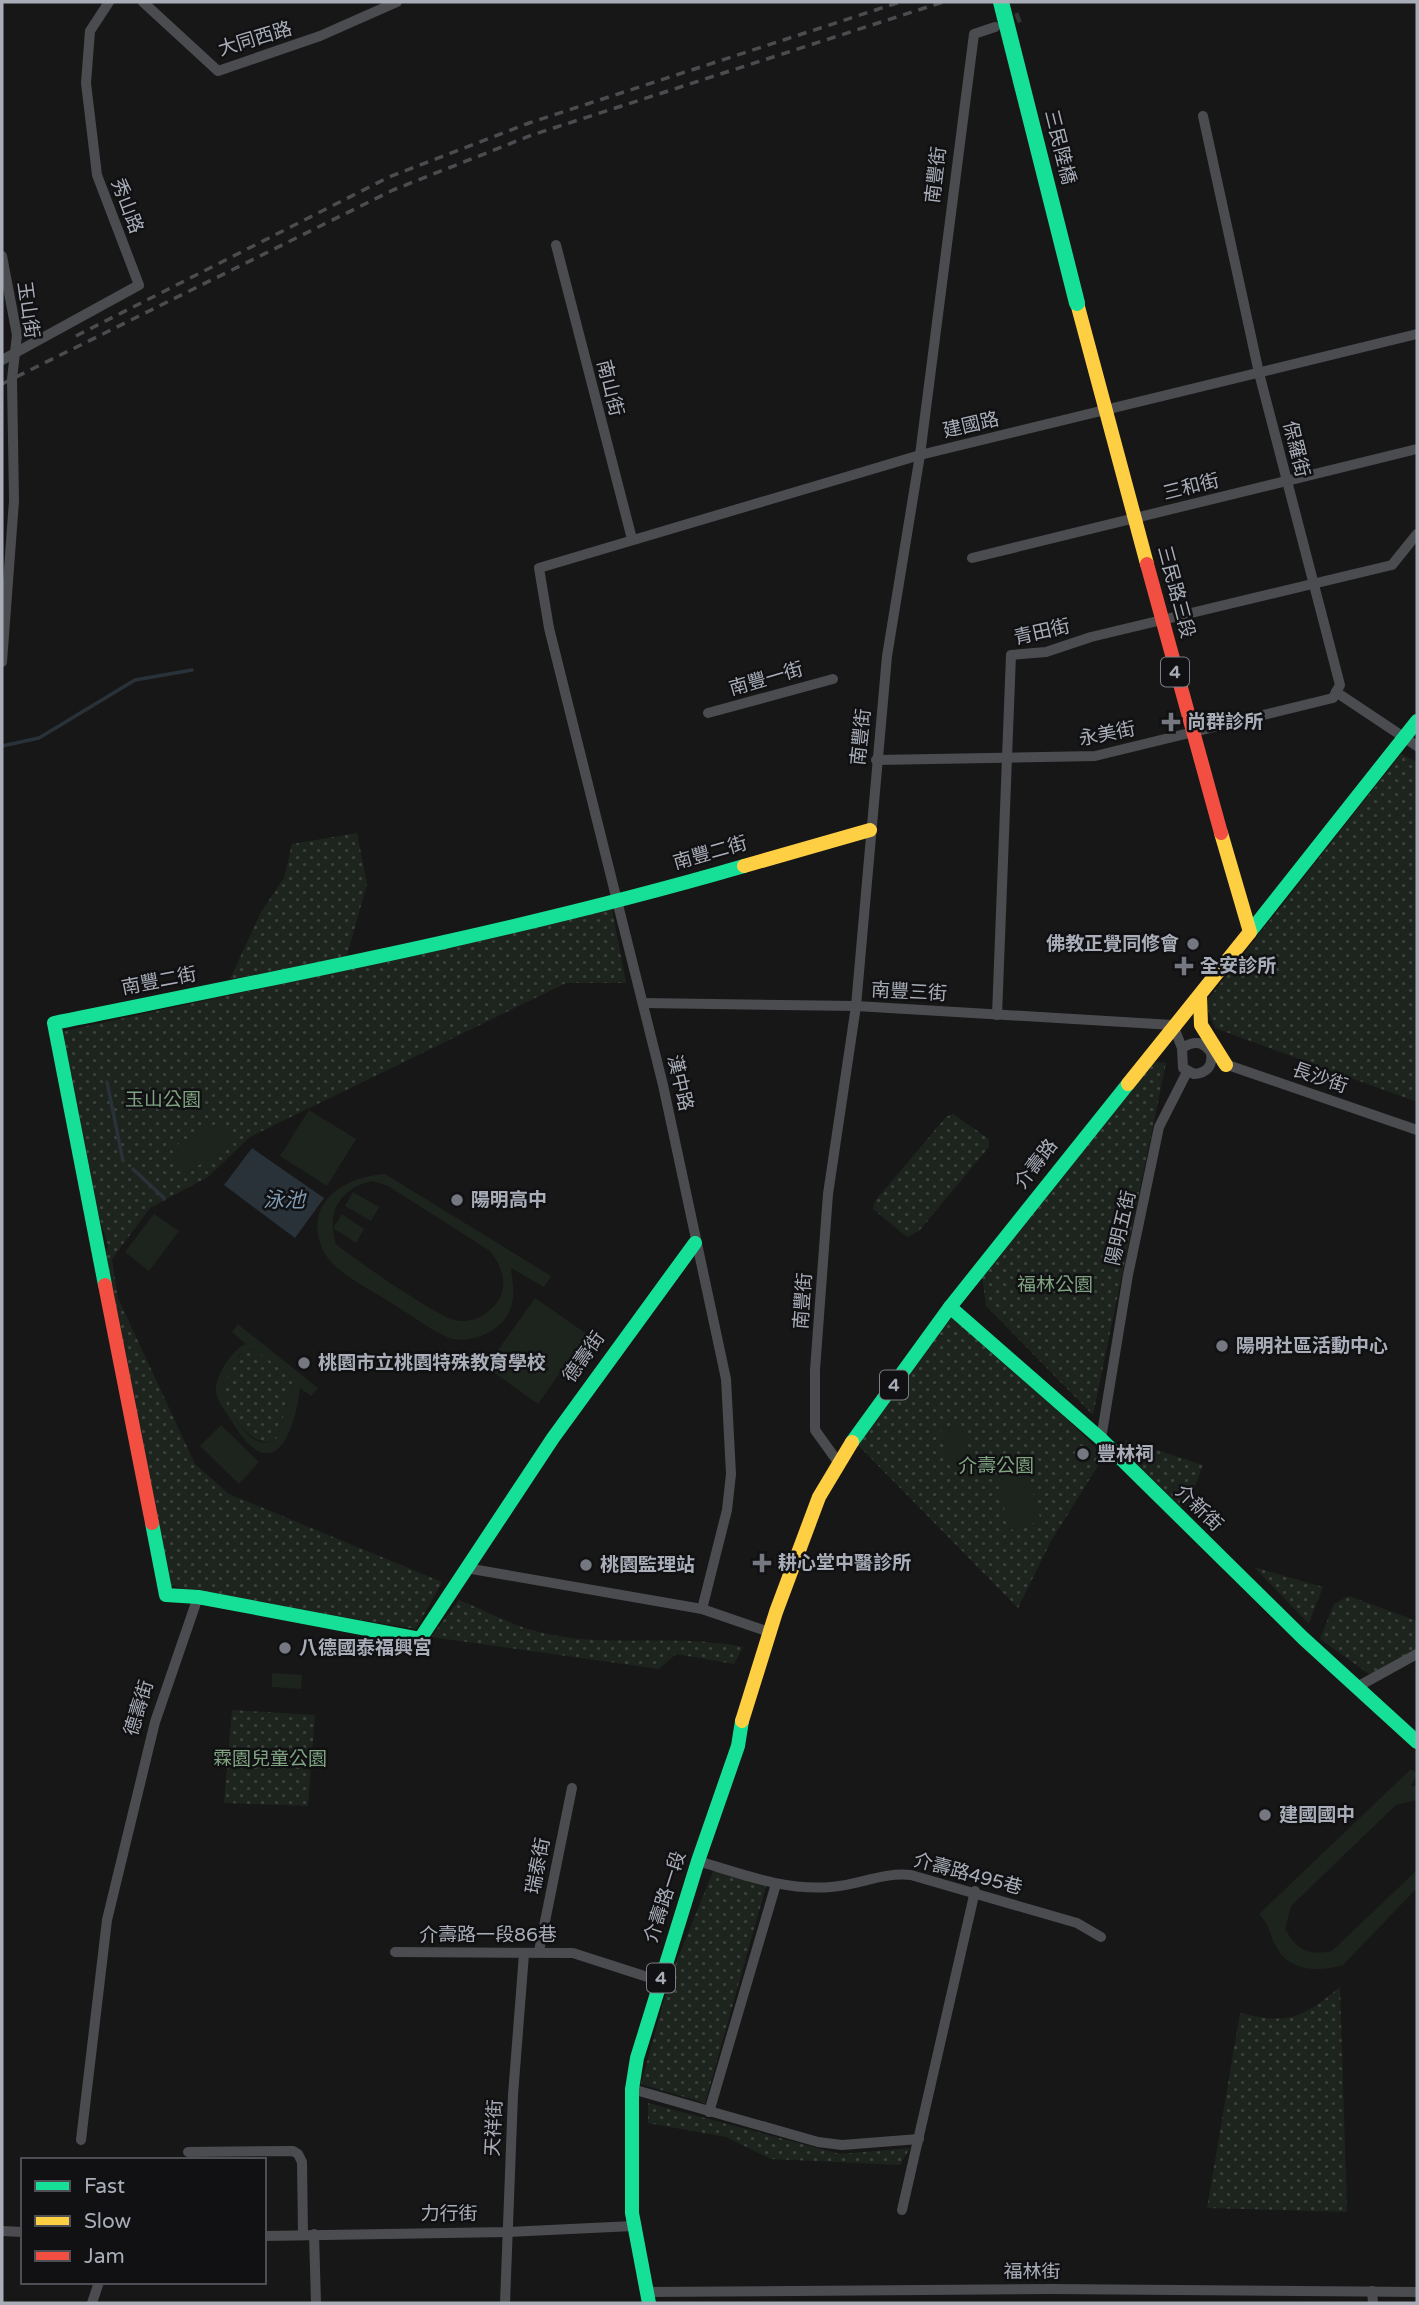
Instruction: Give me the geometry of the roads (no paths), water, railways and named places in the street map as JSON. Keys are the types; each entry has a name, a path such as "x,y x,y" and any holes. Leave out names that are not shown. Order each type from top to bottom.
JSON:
{"street":[{"name":"秀山路","path":"16,353 139,285 97,175 86,83 90,31 109,2"},
{"name":"大同西路","path":"143,2 218,71 320,36 397,2"},
{"name":"三民陸橋","path":"1001,2 1077,303"},
{"name":"南豐街","path":"838,1462 815,1430 816,1370 828,1194 856,1006 876,760 889,642 920,455 974,34 995,27"},
{"name":"保羅街","path":"1203,116 1259,373 1340,685 1336,692"},
{"name":"南山街","path":"556,245 632,539"},
{"name":"玉山街","path":"2,256 18,335 12,379 14,501 2,662"},
{"name":"三民路三段","path":"1077,303 1192,733 1250,932"},
{"name":"建國路","path":"539,568 920,455 1417,334"},
{"path":"2,360 16,353"},
{"name":"三和街","path":"972,558 1417,449"},
{"name":"青田街","path":"997,1015 1011,655 1046,652 1162,620 1392,565 1417,534"},
{"name":"漢中路","path":"539,568 549,628 643,1003 726,1379 731,1474 727,1510 702,1609"},
{"name":"南豐一街","path":"708,713 833,679"},
{"path":"1336,692 1411,742"},
{"name":"永美街","path":"876,760 1008,760 1095,756 1333,698 1336,692"},
{"name":"介壽路","path":"756,1674 819,1497 838,1462 950,1307 1173,1025 1411,742 1417,721"},
{"name":"南豐二街","path":"198,1597 166,1595 54,1023 390,954 617,903 870,830"},
{"path":"1173,1025 1182,1048 1180,1062 1187,1072 1200,1074 1219,1062 1197,1014 1200,996"},
{"name":"南豐三街","path":"643,1003 856,1006 1173,1025"},
{"name":"長沙街","path":"1182,1048 1195,1042 1202,1043 1219,1062 1417,1129"},
{"name":"陽明五街","path":"1101,1439 1128,1275 1160,1127 1187,1072"},
{"name":"德壽街","path":"81,2140 107,1920 155,1722 198,1597 420,1639 561,1427 695,1243"},
{"name":"介新街","path":"950,1307 1101,1439 1417,1742"},
{"path":"466,1568 702,1609 769,1632"},
{"path":"1357,1687 1417,1654"},
{"name":"介壽路一段","path":"648,2298 634,2226 632,2089 637,2058 698,1861 738,1746 756,1674"},
{"name":"瑞泰街","path":"540,1951 572,1788"},
{"name":"介壽路495巷","path":"698,1861 775,1884 834,1887 892,1873 975,1891 1077,1923 1101,1937"},
{"path":"709,2112 775,1884"},
{"path":"902,2210 975,1891"},
{"name":"介壽路一段86巷","path":"395,1952 573,1952 660,1981"},
{"name":"天祥街","path":"505,2303 524,1954"},
{"path":"632,2089 818,2142 842,2145 919,2139"},
{"path":"188,2152 299,2154 302,2162 303,2234"},
{"name":"力行街","path":"266,2236 507,2232 634,2226"},
{"path":"2,2231 21,2232"},
{"path":"314,2234 316,2303"},
{"path":"92,2303 98,2284"},
{"name":"福林街","path":"648,2298 1024,2289 1417,2291"},
{"path":"1372,2291 1373,2303"}],"water":[{"name":"泳池","path":"252,1148 324,1198 295,1238 224,1185"}],"waterway":[{"path":"2,746 39,738 135,680 192,670"},
{"path":"107,1082 123,1161"},
{"path":"133,1169 164,1198"}],"tunnel":[{"path":"1002,24 1020,17"}],"railway":[{"path":"76,336 389,177 529,123 900,2"},
{"path":"2,384 393,190 532,135 943,2"}],"place":[{"name":"尚群診所","path":"1171,722"},
{"name":"佛教正覺同修會","path":"1193,944"},
{"name":"全安診所","path":"1184,966"},
{"name":"陽明高中","path":"457,1200"},
{"name":"陽明社區活動中心","path":"1222,1346"},
{"name":"桃園市立桃園特殊教育學校","path":"304,1363"},
{"name":"豐林祠","path":"1083,1454"},
{"name":"耕心堂中醫診所","path":"762,1563"},
{"name":"桃園監理站","path":"586,1565"},
{"name":"八德國泰福興宮","path":"285,1648"},
{"name":"建國國中","path":"1265,1815"}],"park label":[{"name":"玉山公園","path":"163,1100"},
{"name":"福林公園","path":"1055,1285"},
{"name":"介壽公園","path":"996,1466"},
{"name":"霖園兒童公園","path":"270,1759"}]}
